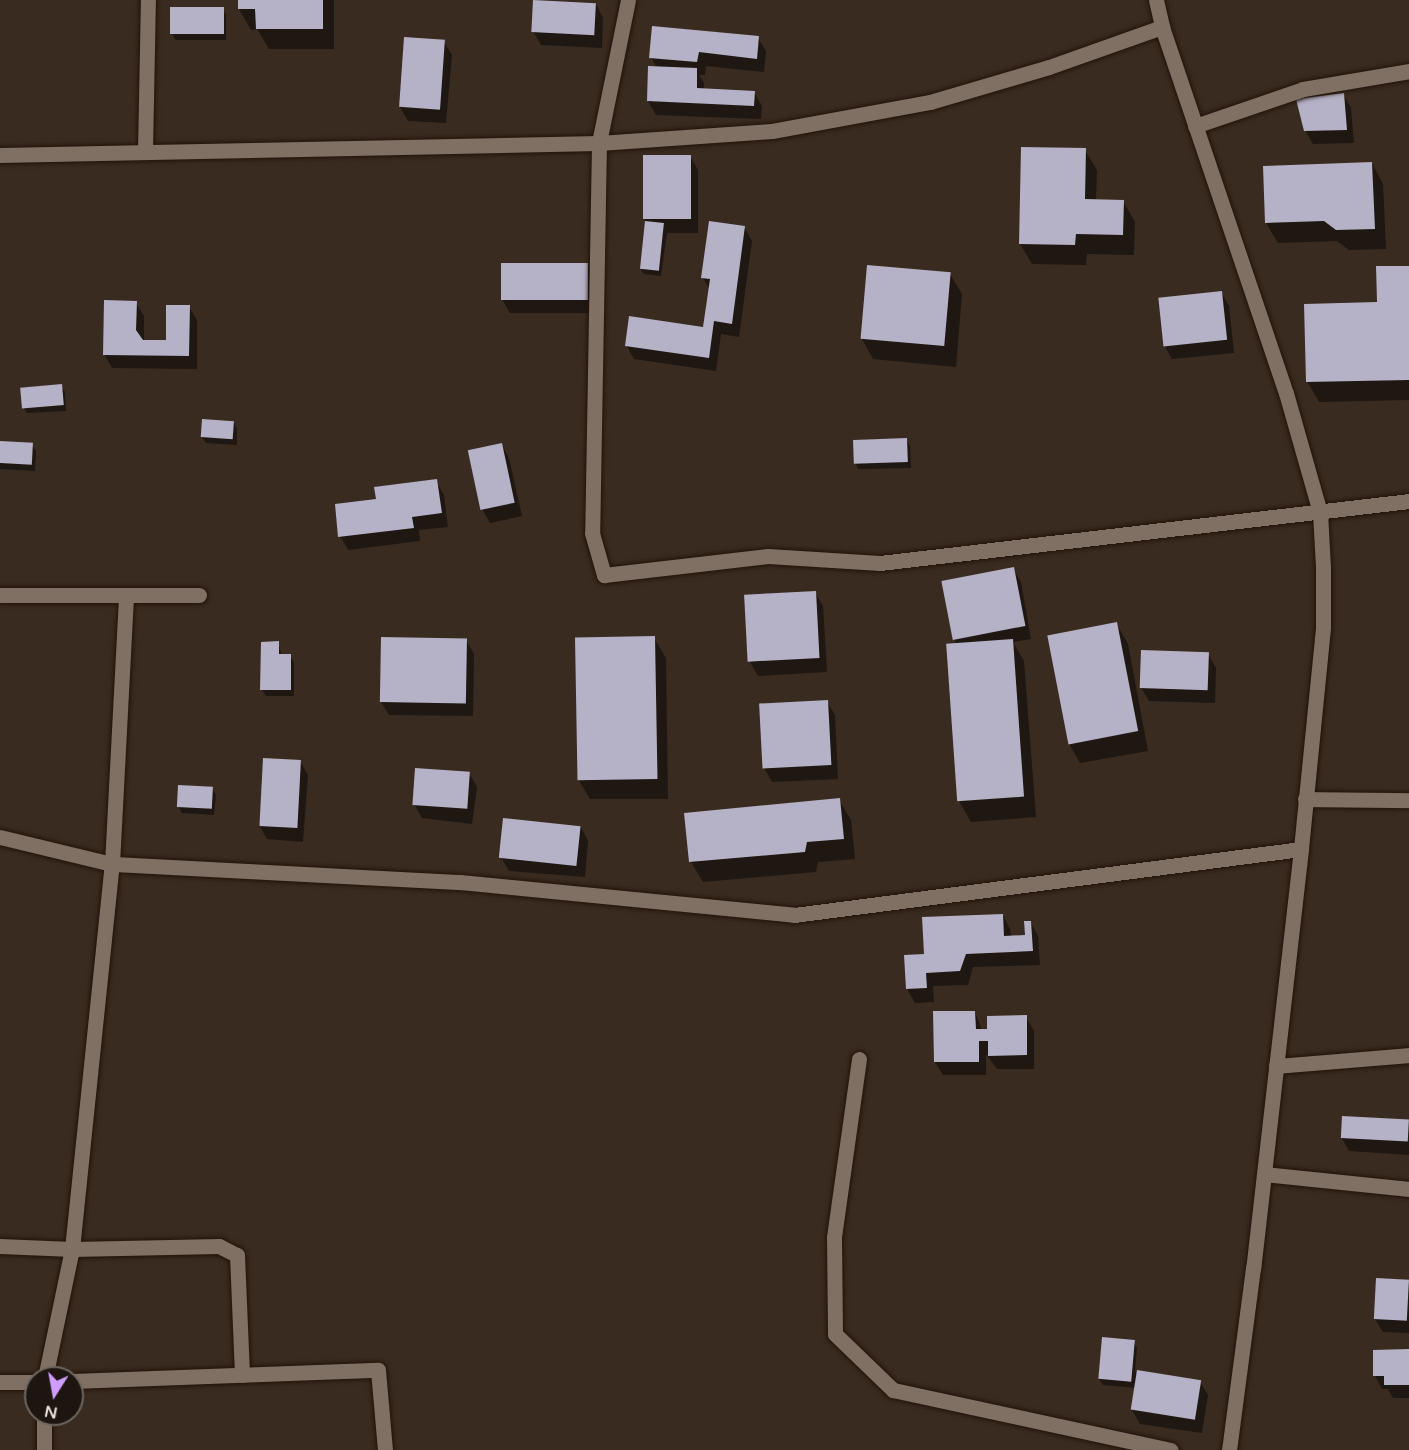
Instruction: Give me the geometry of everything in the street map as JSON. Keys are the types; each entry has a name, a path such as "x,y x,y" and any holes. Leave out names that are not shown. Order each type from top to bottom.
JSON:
{"street":[{"path":"145,152 148,0"},
{"path":"628,0 599,143 592,533 604,575 768,556 880,563 1409,501"},
{"path":"1156,0 1162,27 1286,393 1320,512 1323,567 1323,628 1301,849 1264,1174 1229,1450"},
{"path":"0,155 599,143 772,131 930,102 1049,67 1162,27"},
{"path":"1195,126 1303,88 1409,71"},
{"path":"0,595 199,595"},
{"path":"48,1366 72,1249 112,864 126,596"},
{"path":"1305,799 1409,800"},
{"path":"0,837 112,864 460,882 794,915 1301,849"},
{"path":"1276,1066 1409,1055"},
{"path":"859,1059 834,1237 835,1334 893,1390 1171,1450"},
{"path":"1264,1174 1409,1189"},
{"path":"0,1246 72,1249 219,1246 237,1255 242,1375"},
{"path":"84,1381 378,1370 385,1450"},
{"path":"0,1382 24,1382"},
{"path":"44,1426 44,1450"}],"building":[{"path":"238,0 323,0 323,29 256,29 255,9 238,9"},
{"path":"533,0 596,3 594,35 531,32"},
{"path":"170,7 224,7 224,34 170,34"},
{"path":"652,26 759,36 757,59 699,52 697,62 649,58"},
{"path":"404,37 445,40 440,110 399,107"},
{"path":"648,66 697,68 697,88 755,91 754,106 647,101"},
{"path":"1344,93 1347,130 1304,131 1296,99"},
{"path":"1021,147 1086,148 1085,199 1124,200 1123,235 1076,234 1075,245 1019,244"},
{"path":"643,155 691,155 691,219 643,219"},
{"path":"1372,162 1375,229 1336,230 1324,221 1265,223 1263,166"},
{"path":"645,221 664,223 659,271 640,269"},
{"path":"709,221 745,226 732,324 714,321 709,358 625,346 629,316 703,327 710,279 701,278"},
{"path":"501,263 588,263 588,300 501,300"},
{"path":"867,265 951,272 944,346 861,339"},
{"path":"1376,266 1409,266 1409,380 1306,382 1304,304 1377,302"},
{"path":"1222,291 1227,340 1163,346 1158,298"},
{"path":"104,300 137,301 136,330 143,340 166,340 166,305 190,305 189,356 103,355"},
{"path":"62,384 64,405 22,409 20,388"},
{"path":"202,419 234,421 233,439 201,437"},
{"path":"907,438 908,462 854,464 853,440"},
{"path":"0,441 33,443 32,465 0,463"},
{"path":"502,443 515,503 480,510 468,450"},
{"path":"437,479 442,513 412,517 414,528 338,537 335,504 376,499 374,487"},
{"path":"1014,567 1025,626 953,640 941,581"},
{"path":"816,591 820,658 748,662 744,595"},
{"path":"1117,622 1138,731 1068,745 1047,636"},
{"path":"655,636 657,779 578,780 575,637"},
{"path":"381,637 467,639 466,703 380,702"},
{"path":"1013,639 1024,797 957,801 946,644"},
{"path":"279,641 279,654 291,654 291,690 260,690 261,642"},
{"path":"1141,650 1209,652 1208,690 1140,688"},
{"path":"828,700 831,765 762,769 759,704"},
{"path":"263,758 301,760 297,828 259,826"},
{"path":"415,768 470,772 467,809 412,805"},
{"path":"178,785 213,787 212,809 177,807"},
{"path":"840,798 844,839 807,842 805,852 689,862 684,813"},
{"path":"503,818 581,826 576,866 499,858"},
{"path":"1003,914 1004,936 1025,935 1024,921 1031,921 1033,951 966,954 960,971 926,973 927,988 906,989 904,955 924,954 922,917"},
{"path":"933,1011 975,1011 976,1029 987,1029 987,1016 1027,1015 1027,1055 988,1056 988,1041 979,1041 979,1062 934,1062"},
{"path":"1342,1116 1409,1120 1408,1141 1341,1138"},
{"path":"1376,1278 1409,1280 1407,1321 1374,1319"},
{"path":"1102,1337 1135,1340 1131,1382 1098,1379"},
{"path":"1409,1349 1409,1385 1384,1385 1384,1376 1373,1376 1373,1350"},
{"path":"1137,1370 1201,1380 1195,1420 1131,1410"}]}
